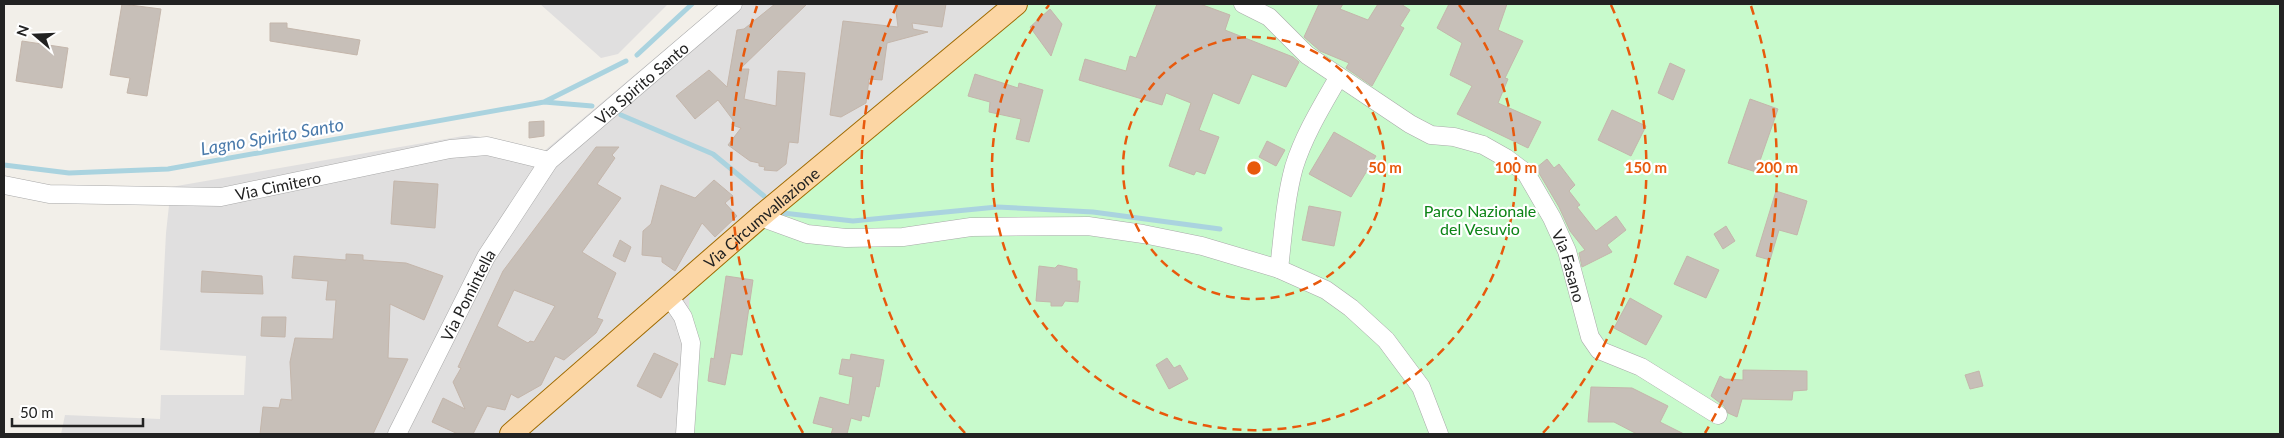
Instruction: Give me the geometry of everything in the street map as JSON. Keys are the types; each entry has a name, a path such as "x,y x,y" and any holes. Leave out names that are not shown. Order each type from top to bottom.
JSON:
{"main road":[{"name":"Via Circumvallazione","path":"511,434 760,217 1016,4"}],"street":[{"name":"Via Spirito Santo","path":"549,161 733,4"},
{"name":"Via Fasano","path":"1243,4 1269,17 1307,55 1331,70 1338,78 1366,93 1410,124 1431,135 1483,145 1506,158 1526,173 1552,218 1567,251 1590,337 1599,350 1642,367 1718,415"},
{"path":"1279,269 1289,189 1295,166 1306,138 1338,78"},
{"name":"Via Cimitero","path":"4,184 49,194 221,197 450,149 487,146 549,161"},
{"name":"Via Pomintella","path":"397,434 486,257 549,161"},
{"path":"760,217 807,234 846,238 903,237 971,227 1088,226 1143,234 1202,246 1279,269 1326,290 1351,308 1386,340 1422,387 1439,434"},
{"path":"669,296 683,317 691,343 685,434"}],"shaded area":[{"path":"540,4 668,4 618,54 601,58"},
{"name":"Parco Nazionale del Vesuvio","path":"719,4 1811,4 1588,434 61,434 65,415 160,419 161,395 244,395 246,356 160,350 166,233 171,187 469,135 510,142 543,152"}],"green space":[{"name":"Parco Nazionale del Vesuvio","path":"1000,4 2280,4 2280,434 680,434 692,262"}],"building":[{"path":"122,4 161,9 147,96 127,93 130,78 110,75"},
{"path":"775,4 807,4 740,69 749,69 744,99 776,106 778,71 805,73 798,143 789,142 786,164 777,171 764,170 765,167 750,161 728,145 741,128 732,125 733,120 718,100 695,119 676,96 709,70 727,87 737,30 744,29"},
{"path":"895,4 946,4 942,27 912,23 913,29 928,32 887,43 882,80 869,79 866,103 841,117 830,115 843,21 898,27"},
{"path":"1157,4 1200,4 1230,15 1225,30 1293,57 1299,62 1286,87 1252,74 1239,104 1213,93 1199,130 1219,137 1205,174 1196,171 1194,175 1169,166 1191,103 1166,93 1162,105 1079,80 1085,59 1126,71 1130,56 1136,58"},
{"path":"1319,4 1343,4 1340,9 1368,20 1378,4 1401,4 1410,10 1400,26 1404,28 1372,86 1346,68 1349,63 1320,51 1304,37"},
{"path":"1449,4 1507,4 1498,30 1523,41 1505,78 1508,79 1498,103 1541,122 1528,148 1457,114 1472,86 1450,75 1462,43 1437,28"},
{"path":"1050,9 1062,24 1051,56 1030,27"},
{"path":"270,23 287,23 287,28 360,40 357,55 270,41"},
{"path":"22,41 68,48 62,88 16,81"},
{"path":"1670,63 1685,70 1673,100 1658,93"},
{"path":"975,74 1018,88 1019,83 1043,90 1029,142 1016,139 1021,119 989,112 990,102 968,96"},
{"path":"1750,99 1778,109 1756,172 1728,163"},
{"path":"1612,110 1646,126 1631,156 1598,140"},
{"path":"544,121 544,136 529,138 529,122"},
{"path":"1334,132 1376,156 1351,197 1309,174"},
{"path":"1267,141 1285,150 1276,166 1259,157"},
{"path":"596,147 619,147 612,155 615,158 597,184 621,198 582,252 616,273 597,318 603,320 596,333 564,360 555,356 541,385 518,398 511,394 505,410 487,406 473,434 458,434 432,422 443,398 465,409 453,382 461,368 458,367 503,271","holes":["514,290 555,306 534,342 530,341 528,343 497,326"]},
{"path":"1547,159 1554,168 1559,164 1575,185 1569,191 1580,205 1577,207 1596,231 1616,216 1626,230 1607,245 1612,252 1582,267 1579,253 1585,250 1570,231 1559,207 1536,168"},
{"path":"714,180 733,196 725,203 737,216 715,237 702,223 675,271 662,262 662,257 642,255 643,231 651,224 661,185 695,198"},
{"path":"394,181 438,184 435,228 391,224"},
{"path":"1776,191 1807,201 1797,235 1779,230 1770,260 1756,256"},
{"path":"1309,206 1341,212 1334,246 1302,240"},
{"path":"1726,226 1735,241 1723,249 1714,234"},
{"path":"620,240 631,247 625,262 613,256"},
{"path":"346,254 363,255 363,260 406,263 443,276 424,320 390,304 388,358 408,359 373,434 260,434 263,407 279,408 281,399 292,400 290,362 295,338 333,339 336,300 326,300 328,281 292,278 294,256 346,260"},
{"path":"1687,256 1719,270 1706,298 1674,284"},
{"path":"1058,265 1077,269 1077,281 1080,281 1078,302 1065,301 1062,306 1051,306 1051,302 1036,301 1039,266 1055,268"},
{"path":"202,271 262,276 263,294 201,292"},
{"path":"726,276 753,280 742,355 731,353 725,385 708,381 711,358 714,359"},
{"path":"1630,298 1662,316 1646,345 1614,328"},
{"path":"262,317 286,317 285,337 261,336"},
{"path":"654,353 678,364 661,398 637,386"},
{"path":"851,354 884,360 879,387 876,386 869,417 862,415 861,421 851,418 847,434 831,434 833,428 813,423 820,397 849,405 853,377 839,374 842,359 850,360"},
{"path":"1167,358 1174,368 1180,365 1188,379 1169,389 1156,365"},
{"path":"1743,370 1807,371 1807,390 1793,391 1792,400 1742,399 1737,417 1728,413 1724,406 1711,396 1720,376 1725,379 1743,380"},
{"path":"1979,371 1983,386 1970,389 1965,375"},
{"path":"1591,387 1632,388 1668,406 1660,422 1684,434 1637,434 1614,422 1588,422"}],"waterway":[{"path":"637,55 692,4"},
{"path":"544,102 626,61"},
{"name":"Lagno Spirito Santo","path":"4,165 69,173 168,169 544,102 592,106"},
{"path":"621,115 713,154 764,196"},
{"path":"783,213 853,221 997,207 1093,212 1220,229"}]}
